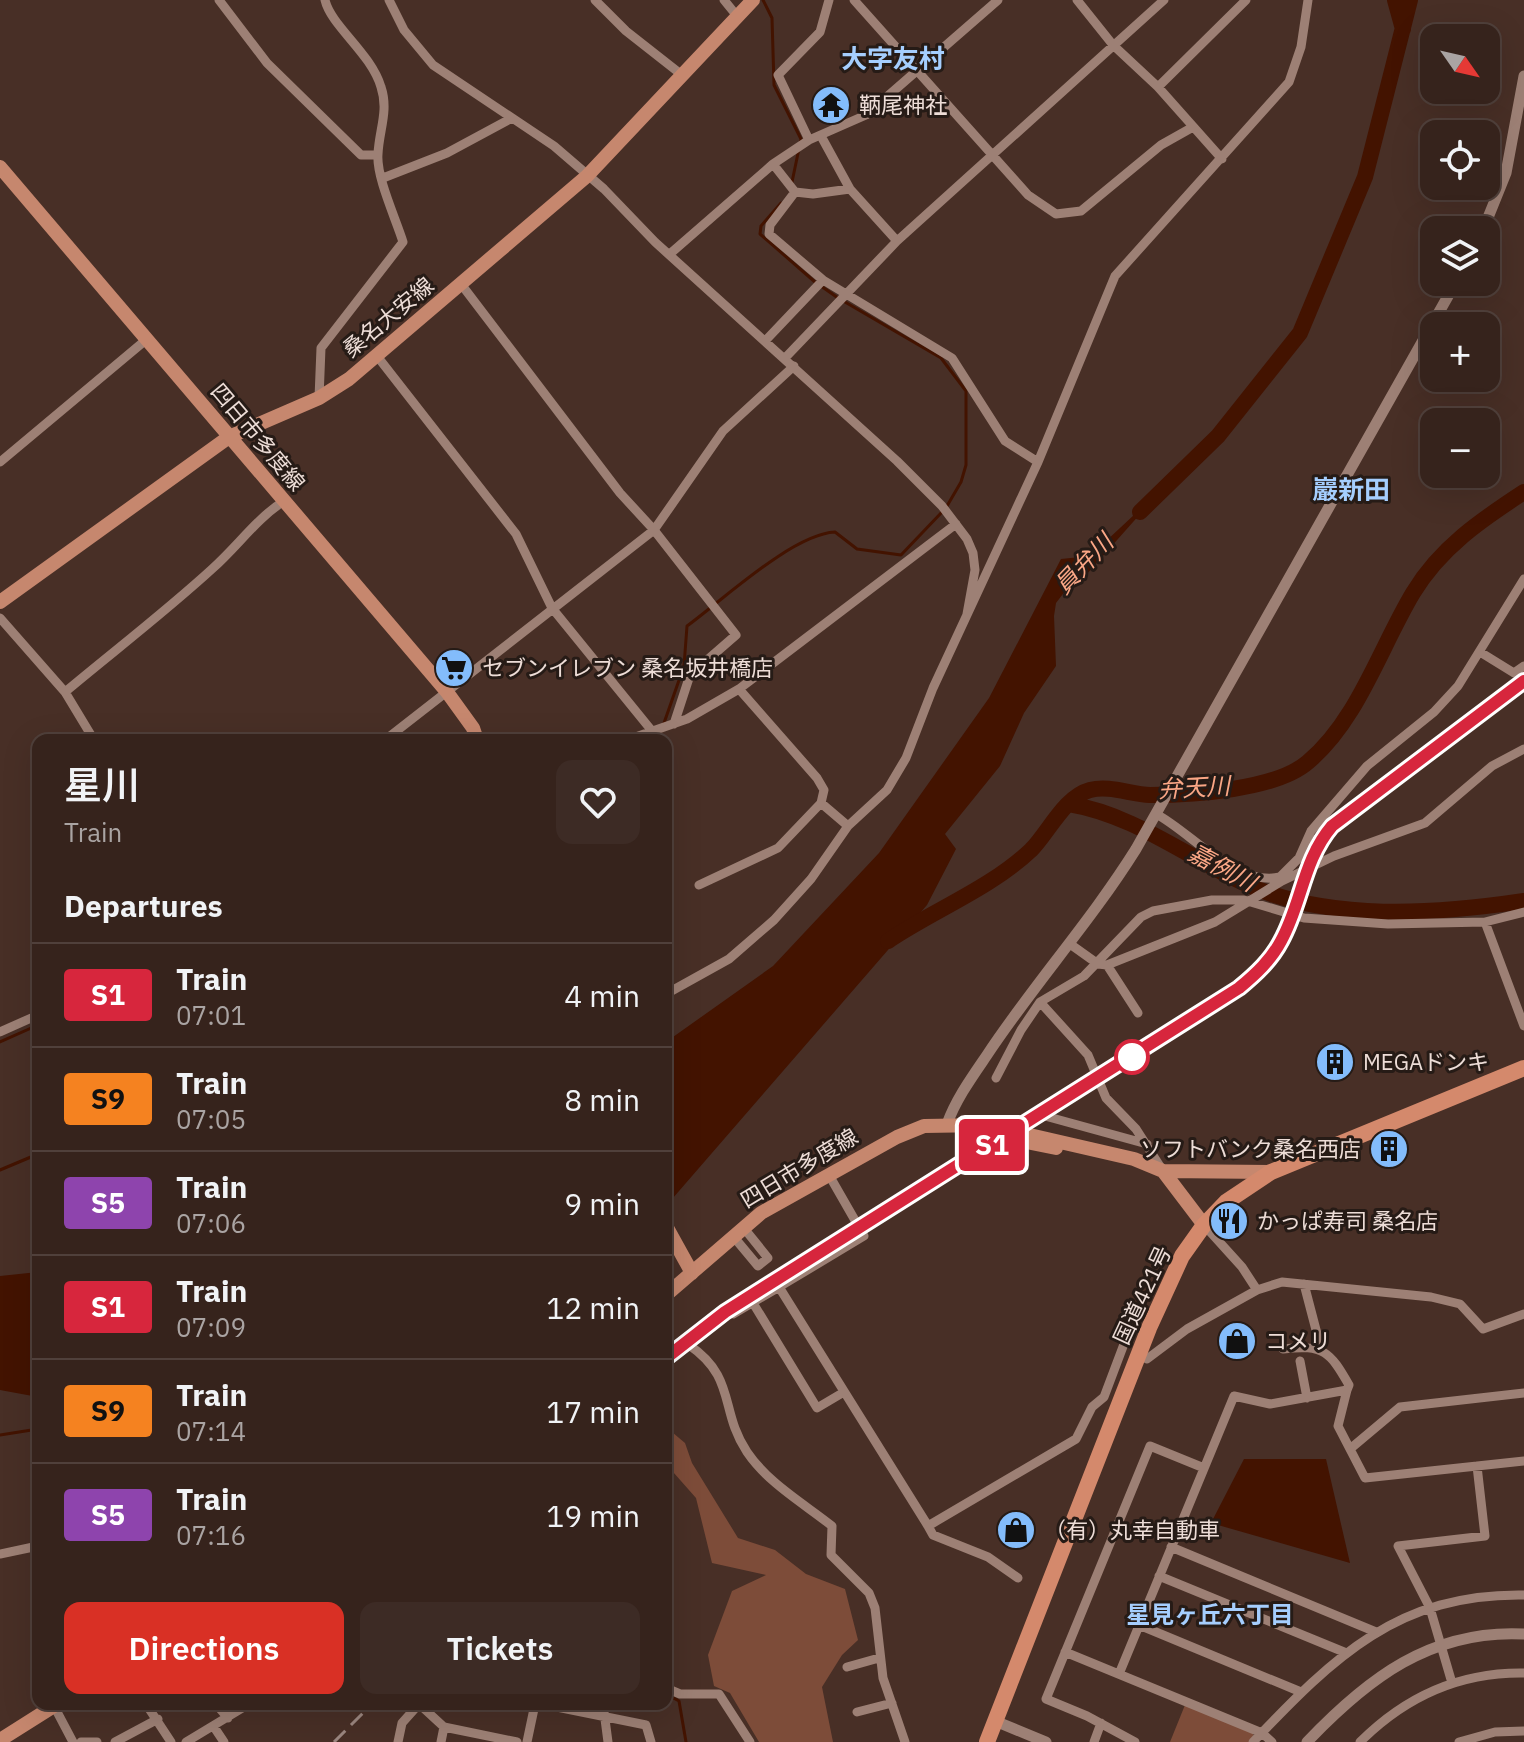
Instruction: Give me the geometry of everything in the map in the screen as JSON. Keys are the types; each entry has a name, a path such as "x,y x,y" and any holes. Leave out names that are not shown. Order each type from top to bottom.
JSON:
{"highway":[{"name":"国道421号","path":"985,1742 1149,1328 1182,1256 1204,1225 1226,1202 1271,1172 1524,1068"}],"main road":[{"name":"桑名大安線","path":"0,602 229,437 319,398 377,356 587,176 753,0"},
{"name":"四日市多度線","path":"0,167 447,692 475,734"},
{"name":"四日市多度線","path":"672,1289 690,1270 738,1232 829,1175 897,1137 924,1126 947,1124"},
{"path":"947,1124 1134,1159 1163,1171 1271,1172"},
{"path":"1163,1171 1204,1225"},
{"path":"672,1237 690,1270"},
{"path":"0,1740 45,1710"}],"street":[{"path":"219,0 267,63 361,155 377,155"},
{"path":"319,398 321,348 403,242 377,155 384,103 378,78 354,40 329,12 325,0"},
{"path":"389,0 404,30 433,65 567,156 655,242 766,340 944,509 973,553 975,570 968,617"},
{"path":"595,0 626,31 682,75"},
{"path":"724,0 737,16"},
{"path":"804,143 778,75 820,32 829,0"},
{"path":"671,253 773,164 804,143 866,115 998,0"},
{"path":"1077,0 1113,45 1158,87 1222,159"},
{"path":"785,358 897,241 1164,0"},
{"path":"1158,87 1246,0"},
{"path":"672,991 729,959 774,920 811,879 848,826 887,790 898,772 1038,462 1115,276 1289,82 1301,47 1308,0"},
{"path":"856,1 1040,206 1056,214 1072,214 1089,206 1161,145 1193,127"},
{"path":"1489,216 1506,173 1524,76"},
{"path":"383,178 447,153 512,118"},
{"path":"821,136 850,189 897,241"},
{"path":"773,164 792,188 813,194 850,189"},
{"path":"792,188 770,225 769,234 819,283 952,358 1005,441 1038,462"},
{"path":"766,340 819,283"},
{"path":"461,284 620,493 654,530 736,635 690,675 671,725"},
{"path":"947,1124 962,1093 1007,1024 1070,944 1136,849 1448,296"},
{"path":"0,462 147,339"},
{"path":"377,356 516,534 552,608 654,730"},
{"path":"393,734 654,530 723,431 794,366"},
{"path":"65,692 209,572 244,540 267,512 284,501"},
{"path":"643,734 671,725 739,689 956,524"},
{"path":"996,1078 1021,1030 1040,1002 1102,964 1215,922 1281,879 1299,858 1311,831 1367,766 1434,712 1480,652 1524,579"},
{"path":"0,618 65,692 90,734"},
{"path":"1480,652 1514,673 1524,666"},
{"path":"699,885 778,848 821,803 824,790 739,689"},
{"path":"1156,815 1211,856 1259,875 1281,879 1359,845 1425,823 1492,766 1524,749"},
{"path":"821,803 848,826"},
{"path":"1102,964 1141,917 1153,911 1212,900 1250,900 1304,918 1343,923 1485,922 1524,912"},
{"path":"1485,922 1524,1026"},
{"path":"1070,944 1102,964 1138,1013"},
{"path":"1040,1002 1088,1055 1106,1098 1147,1144 1163,1171"},
{"path":"0,1032 32,1019"},
{"path":"1045,1116 1147,1144"},
{"path":"733,1314 864,1236 829,1175"},
{"path":"1204,1225 1242,1267 1257,1290"},
{"path":"1147,1359 1187,1329 1257,1290 1282,1282 1450,1300 1460,1304 1483,1329 1524,1314"},
{"path":"1304,1284 1321,1349 1337,1364 1349,1385 1338,1426 1365,1478 1524,1461"},
{"path":"779,1287 933,1535 988,1557 1018,1578"},
{"path":"753,1303 817,1408 844,1392"},
{"path":"928,1526 1076,1439 1092,1407 1104,1397 1124,1344"},
{"path":"672,1353 676,1355 689,1345 709,1359 719,1372 740,1437 760,1471 832,1526 831,1555 869,1593 875,1608 879,1658 905,1742"},
{"path":"1283,1349 1321,1349"},
{"path":"1300,1361 1307,1398"},
{"path":"1119,1674 1234,1396 1270,1404 1347,1390"},
{"path":"1350,1449 1400,1407 1524,1393"},
{"path":"1135,1742 1046,1699 1150,1446 1204,1468"},
{"path":"1452,1683 1430,1608 1398,1546 1485,1536 1477,1466"},
{"path":"0,1554 32,1547"},
{"path":"1171,1547 1376,1632"},
{"path":"1159,1576 1344,1652"},
{"path":"1253,1742 1344,1652 1376,1632 1430,1608 1474,1598 1524,1595"},
{"path":"1139,1625 1301,1692"},
{"path":"1307,1742 1374,1677 1441,1645 1487,1635 1524,1634"},
{"path":"1065,1652 1262,1733 1272,1742"},
{"path":"847,1667 879,1658"},
{"path":"1361,1742 1409,1702 1452,1683 1493,1674 1524,1673"},
{"path":"672,1691 680,1694 719,1694 750,1742"},
{"path":"857,1712 892,1703"},
{"path":"53,1710 73,1742"},
{"path":"151,1710 171,1742"},
{"path":"221,1710 228,1718"},
{"path":"186,1742 240,1710"},
{"path":"398,1742 402,1723 414,1710"},
{"path":"426,1710 444,1727 484,1739 517,1742"},
{"path":"527,1742 534,1710"},
{"path":"571,1710 648,1726 651,1742"},
{"path":"604,1710 608,1742"},
{"path":"115,1742 158,1719"},
{"path":"995,1721 1046,1742"},
{"path":"1094,1742 1101,1723"},
{"path":"214,1727 224,1742"},
{"path":"441,1742 444,1727"},
{"path":"1459,1742 1495,1732 1524,1731"},
{"path":"81,1742 97,1742"}],"shaded area":[{"path":"672,1432 685,1443 692,1463 738,1538 775,1550 806,1574 845,1589 858,1640 842,1655 822,1687 833,1742 759,1742 730,1693 714,1686 708,1655 732,1591 766,1575 712,1563 696,1498 672,1471"},
{"path":"1185,1705 1253,1733 1253,1737 1249,1742 1170,1742"}],"water":[{"path":"1165,486 1078,584 1069,586 1056,603 1056,666 1024,713 1000,766 945,834 956,849 927,905 672,1199 672,1038 773,966 879,853 989,698 1061,559 1090,556"},
{"path":"32,1273 32,1396 0,1390 0,1276"},
{"path":"1244,1459 1326,1459 1350,1563 1211,1523"}],"waterway":[{"path":"763,0 772,18 774,85 801,139 792,182"},
{"path":"1395,0 1403,29"},
{"name":"員弁川","path":"1140,512 1218,436 1300,333 1365,177 1410,0"},
{"path":"781,203 761,226 760,234 815,282"},
{"path":"821,286 838,298"},
{"path":"845,302 941,358 966,391 966,465 961,482 947,506"},
{"name":"弁天川","path":"888,941 1015,864 1038,843 1072,800 1090,790 1112,789 1150,795 1233,789 1276,779 1308,762 1341,726 1424,577 1462,536 1524,492"},
{"path":"664,723 684,666 687,626 759,570 799,544 835,532 857,549 901,555 942,512"},
{"name":"嘉例川","path":"1069,804 1116,817 1246,884 1312,905 1383,912 1455,909 1524,901"},
{"path":"0,1042 32,1028"},
{"path":"0,1170 32,1157"},
{"path":"0,1435 32,1430"},
{"path":"672,1697 679,1701 686,1742"}],"railway":[{"path":"672,1353 725,1312 1239,988 1263,966 1281,941 1315,853 1332,826 1524,681"},
{"path":"334,1742 366,1710"}],"train":[{"name":"S1","path":"672,1353 725,1312 1239,988 1271,958 1282,939 1312,856 1319,841 1332,826 1524,681"}],"place":[{"name":"鞆尾神社","path":"831,105"},
{"name":"セブンイレブン 桑名坂井橋店","path":"454,668"},
{"name":"MEGAドンキ","path":"1335,1062"},
{"name":"ソフトバンク桑名西店","path":"1389,1149"},
{"name":"かっぱ寿司 桑名店","path":"1229,1221"},
{"name":"コメリ","path":"1237,1341"},
{"name":"（有）丸幸自動車","path":"1016,1530"}],"district":[{"name":"大字友村","path":"893,59"},
{"name":"巖新田","path":"1351,490"},
{"name":"星見ヶ丘六丁目","path":"1210,1615"}]}
